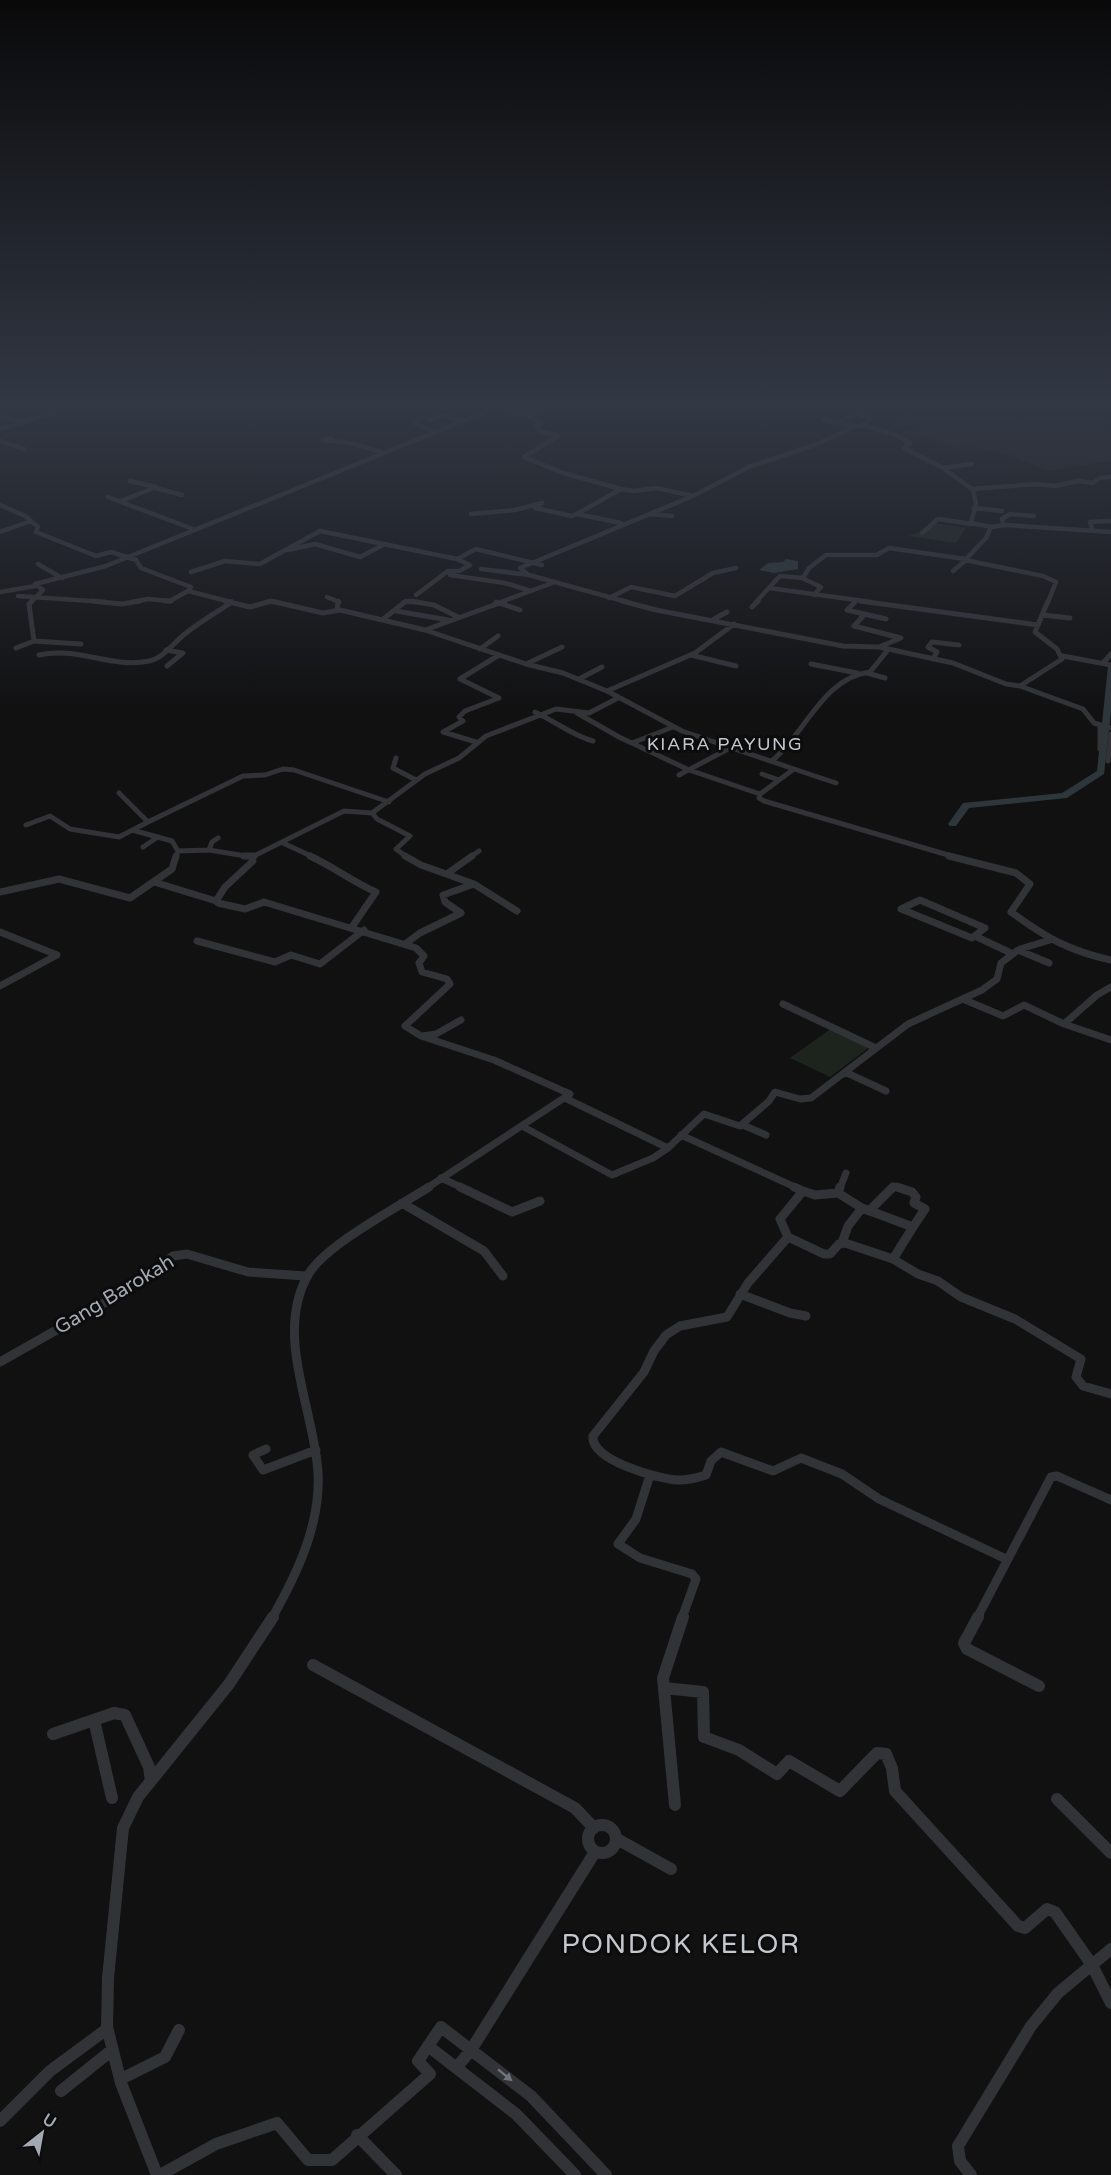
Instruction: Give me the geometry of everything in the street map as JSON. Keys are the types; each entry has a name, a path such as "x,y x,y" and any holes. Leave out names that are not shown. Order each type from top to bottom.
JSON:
{"street":[{"path":"3,506 31,521 38,527 36,532 96,556 110,552 129,557 138,561 141,568 191,587 170,601 148,599 122,604 18,596"},
{"path":"136,506 193,529"},
{"path":"0,592 35,586 129,557 248,506"},
{"path":"471,514 485,516 492,512 517,510 524,506"},
{"path":"538,506 536,508 572,516 590,506"},
{"path":"529,575 520,567 667,506"},
{"path":"972,524 974,508 1002,511"},
{"path":"162,517 172,514"},
{"path":"577,514 622,524"},
{"path":"648,514 659,518 672,516"},
{"path":"1003,525 1002,519 1010,514 1034,516"},
{"path":"922,533 938,519 991,527 1003,525 1111,532"},
{"path":"0,532 31,521"},
{"path":"1093,531 1091,522 1111,522"},
{"path":"953,571 986,538 991,527"},
{"path":"191,572 225,561 260,564 320,531 457,559 470,565 459,571 450,571 416,595"},
{"path":"288,549 294,550 315,544 360,557 383,545"},
{"path":"793,587 809,568 826,555 879,554 889,548 965,560 1052,579 1056,582 1053,593 1035,633 1053,645 1063,656 1111,665"},
{"path":"457,559 476,549 534,562 542,566 529,575"},
{"path":"38,564 62,578"},
{"path":"609,598 631,587 675,596 716,570 725,567 736,568"},
{"path":"481,569 529,575 656,610 879,647 888,651 933,659 1020,686 1083,709 1100,726 1110,730 1108,761"},
{"path":"446,575 506,583 531,591"},
{"path":"752,607 779,577 801,578 820,586 814,595"},
{"path":"425,630 495,602 556,582"},
{"path":"34,641 29,604 37,596 38,591 43,590 35,586"},
{"path":"769,588 855,602 1038,625"},
{"path":"188,591 253,607 272,602 325,613 337,610 425,630 579,679 608,691 673,727 836,783"},
{"path":"327,597 339,601 337,610"},
{"path":"382,620 407,600 441,608 458,617"},
{"path":"39,654 55,651 143,662 157,659 232,602"},
{"path":"495,602 520,610"},
{"path":"855,602 848,610 886,619"},
{"path":"868,629 885,606"},
{"path":"396,611 449,620"},
{"path":"714,619 727,612"},
{"path":"865,614 854,626 901,638 879,647"},
{"path":"1042,615 1070,618"},
{"path":"408,625 423,616"},
{"path":"608,691 691,655 734,624"},
{"path":"480,649 498,636"},
{"path":"16,648 34,641 81,645"},
{"path":"933,659 937,652 928,647 932,642 959,645"},
{"path":"55,651 60,644"},
{"path":"526,664 562,647"},
{"path":"166,650 183,653 167,666"},
{"path":"867,673 888,651"},
{"path":"1103,663 1111,654"},
{"path":"476,742 443,732 463,721 459,717 465,711 499,698 464,683 460,679 499,655"},
{"path":"691,655 736,666"},
{"path":"1020,686 1058,663 1063,656"},
{"path":"811,664 885,678"},
{"path":"579,679 602,668"},
{"path":"773,760 784,753 786,746 804,730 812,713 824,699 858,673"},
{"path":"372,813 416,780 459,758 476,742 559,709 589,713 618,698"},
{"path":"536,712 568,728 577,736 593,741"},
{"path":"577,713 689,770 760,794"},
{"path":"507,720 518,724"},
{"path":"1100,726 1100,749"},
{"path":"632,743 673,727"},
{"path":"679,775 730,748"},
{"path":"396,758 393,768 416,780"},
{"path":"26,825 50,816 70,830 87,830 119,837 243,776 265,775 283,769 294,770 388,803"},
{"path":"760,794 794,770"},
{"path":"762,774 779,780"},
{"path":"119,793 126,796 139,815 148,822"},
{"path":"760,794 759,798 764,801 804,814 896,842 978,862 1026,878 1030,884 1029,889 1011,912 1050,940 1082,954 1111,960"},
{"path":"178,851 209,850 252,857 344,812 355,810 372,813 384,823 410,836 396,849 398,852 421,865 474,884 517,911"},
{"path":"296,826 308,829"},
{"path":"132,830 172,841 178,851"},
{"path":"143,847 158,837"},
{"path":"209,850 212,842 219,838"},
{"path":"283,843 333,867 346,879 376,892 352,927"},
{"path":"0,892 19,886 36,886 59,879 129,899 172,868 178,851"},
{"path":"448,873 479,851"},
{"path":"216,901 225,887 253,861 252,857"},
{"path":"154,882 245,909 264,902 405,944 424,956 418,963 422,972 447,979 450,984 405,1025 421,1036 494,1060 568,1092 567,1099"},
{"path":"405,944 420,933 461,913 444,902 443,895 474,884"},
{"path":"975,936 985,928 920,900 901,909 972,938 975,936 1049,963"},
{"path":"197,941 275,962 291,955 320,964 364,930"},
{"path":"0,932 57,955 0,986"},
{"path":"743,1125 769,1101 775,1092 800,1099 811,1098 908,1024 965,1000 997,979 1001,963 1017,952 1050,940"},
{"path":"1064,1024 1096,995 1111,987"},
{"path":"965,1000 1003,1016 1024,1005 1064,1024 1111,1040"},
{"path":"783,1004 876,1048"},
{"path":"421,1036 436,1034 461,1020"},
{"path":"845,1071 886,1091"},
{"path":"567,1099 326,1254 305,1276 299,1293 296,1348 316,1450 317,1503 300,1559 280,1603 245,1661 189,1737 151,1781 125,1819 121,1838 118,1906 106,2007 107,2029 112,2050 158,2175 216,2144 274,2124 280,2125 308,2160 314,2162 336,2158 357,2135 430,2074 418,2061 441,2027 531,2096 606,2175"},
{"path":"567,1099 668,1148"},
{"path":"603,1180 653,1158 668,1148 704,1114 766,1134"},
{"path":"522,1126 612,1175"},
{"path":"681,1135 803,1191 815,1195 838,1193 865,1210 913,1227"},
{"path":"838,1193 846,1173"},
{"path":"441,1178 512,1212 540,1201"},
{"path":"803,1191 780,1219 782,1227 789,1237 828,1255 842,1243 848,1226 894,1186 912,1192 916,1197 914,1203 925,1209 893,1259"},
{"path":"402,1203 484,1251 503,1276"},
{"path":"789,1237 766,1260 740,1294 727,1317 680,1326 666,1335 654,1351 644,1372 593,1436 592,1443 596,1450 650,1475 682,1480 703,1478 708,1473 711,1461 721,1452 772,1472 801,1458 842,1474 879,1499 1006,1559"},
{"path":"842,1243 893,1259 918,1274 938,1281 961,1297 1035,1329 1081,1359 1077,1381 1083,1386 1111,1394"},
{"name":"Gang Barokah","path":"0,1362 120,1294 173,1256 187,1254 248,1272 305,1276"},
{"path":"740,1294 772,1307 806,1316"},
{"path":"266,1449 253,1455 262,1470 316,1450"},
{"path":"650,1475 636,1519 618,1544 631,1553 692,1574 696,1579 668,1658 664,1688 675,1805"},
{"path":"1039,1686 964,1645 1006,1559 1053,1476 1111,1500"},
{"path":"314,1665 575,1808 593,1827"},
{"path":"664,1688 698,1689 703,1692 704,1737 739,1750 777,1774 789,1761 840,1791 877,1753 886,1754 892,1768 895,1791 1011,1919 1023,1928 1047,1909 1051,1909 1092,1965 1111,2003"},
{"path":"53,1734 114,1713 125,1715 148,1767 151,1781"},
{"path":"94,1720 112,1798"},
{"path":"1058,1799 1111,1853"},
{"path":"617,1839 614,1848 605,1853 595,1852 588,1845 587,1835 593,1827 603,1824 613,1829 617,1839 671,1869"},
{"path":"457,2067 471,2050 595,1852"},
{"path":"971,2175 960,2161 958,2146 1012,2053 1044,2009 1111,1948"},
{"path":"0,2121 74,2049 107,2029"},
{"path":"121,2079 165,2057 179,2030"},
{"path":"428,2046 516,2114 575,2175"},
{"path":"61,2091 112,2050"},
{"path":"357,2135 396,2175"}],"shaded area":[{"path":"933,523 966,528 956,543 908,536 925,530"},
{"path":"786,559 798,561 798,569 774,573 759,570 768,563 783,562"},
{"path":"832,1028 871,1046 830,1077 790,1058"}],"waterway":[{"path":"953,824 966,805 1064,796 1101,772 1111,668"}],"district":[{"name":"KIARA PAYUNG","path":"725,744"},
{"name":"PONDOK KELOR","path":"681,1944"}]}
